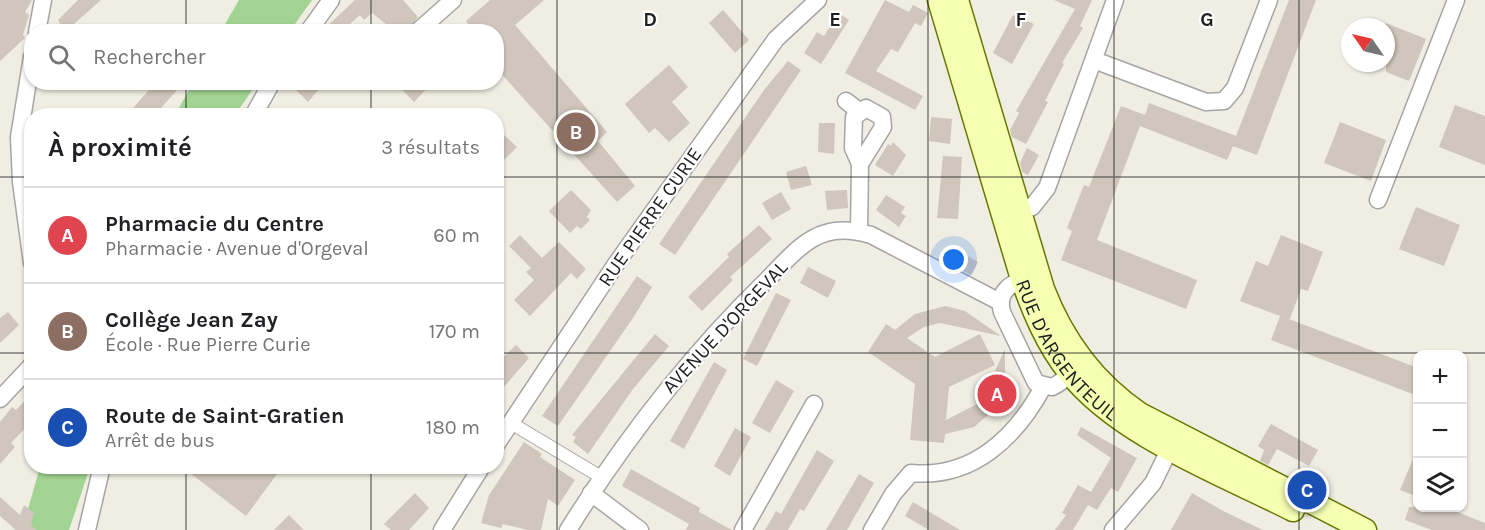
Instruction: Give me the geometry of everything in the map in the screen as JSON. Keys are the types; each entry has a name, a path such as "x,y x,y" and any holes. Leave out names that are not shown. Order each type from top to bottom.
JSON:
{"main road":[{"name":"RUE D'ARGENTEUIL","path":"939,0 1013,216"},
{"name":"RUE D'ARGENTEUIL","path":"957,0 1013,216 1031,276 1041,328 1068,372 1111,414 1174,441"},
{"name":"RUE D'ARGENTEUIL","path":"1031,276 1073,349 1096,376 1174,441"},
{"path":"1174,441 1334,530"},
{"path":"1174,441 1365,530"}],"street":[{"path":"38,24 43,0"},
{"path":"314,24 331,0"},
{"path":"426,24 453,0"},
{"name":"RUE PIERRE CURIE","path":"504,433 616,264 776,39 818,0"},
{"path":"1013,216 1032,207 1047,188 1115,0"},
{"path":"1094,60 1206,102 1224,101 1235,88 1269,0"},
{"path":"1378,200 1456,0"},
{"path":"24,108 27,90"},
{"path":"257,108 268,90"},
{"path":"859,232 860,164 853,148 852,106 866,108 882,117 883,127 860,164"},
{"path":"24,110 20,137 24,204"},
{"name":"AVENUE D'ORGEVAL","path":"568,530 601,477 681,370 728,318 797,250 825,233 859,232 890,243 992,300 998,301"},
{"path":"1031,276 1011,284 998,301 1036,383 1043,387 1052,387 1061,383 1068,372 1073,349"},
{"path":"0,399 24,374"},
{"path":"872,530 893,494 912,473 924,474 947,469 986,455 1003,443 1018,427 1043,387"},
{"path":"743,530 814,404"},
{"path":"511,423 601,477"},
{"path":"1113,530 1153,483 1174,441"},
{"path":"87,530 100,474"},
{"path":"442,530 477,474"},
{"path":"591,493 633,528"}],"green space":[{"path":"239,0 312,0 295,24 225,24"},
{"path":"189,90 252,90 240,108 179,108"},
{"path":"38,474 88,474 69,530 22,530"}],"building":[{"path":"0,0 32,0 25,12 29,15 26,24 24,24 24,39 0,61"},
{"path":"78,0 101,0 74,24 59,24 58,20"},
{"path":"355,0 403,0 418,17 413,24 386,24 372,13 364,20 360,15 350,24 330,24"},
{"path":"490,0 544,0 515,25 607,132 598,141 635,186 617,202 504,77 504,24 468,24 466,21"},
{"path":"885,0 909,12 913,5 928,13 921,26 915,23 898,52 891,49 876,71 923,96 915,110 845,73"},
{"path":"1054,0 1092,0 1080,26 1083,28 1062,63 1064,64 1045,101 1048,102 1026,144 1012,137 1010,130 1019,113 1016,111 1075,9"},
{"path":"1289,0 1316,0 1257,155 1233,146 1227,160 1140,126 1097,240 1197,280 1186,309 1061,260 1072,231 1067,228 1084,185 1089,187 1121,106 1145,115 1149,103 1236,136"},
{"path":"723,10 749,40 735,53 709,23"},
{"path":"838,13 849,20 821,64 804,53 817,32 824,36"},
{"path":"1013,15 1034,24 1012,64 993,53"},
{"path":"1395,27 1426,39 1409,81 1386,72 1395,72"},
{"path":"788,61 801,70 675,255 659,244 764,90"},
{"path":"669,65 688,87 672,102 690,123 669,142 655,128 649,133 625,104"},
{"path":"149,90 177,90 161,108 133,108"},
{"path":"296,90 318,90 308,102"},
{"path":"403,90 425,90 414,102"},
{"path":"1455,105 1485,116 1485,165 1439,147"},
{"path":"931,117 952,119 950,144 929,141"},
{"path":"1340,122 1386,140 1371,181 1324,163"},
{"path":"819,123 835,123 834,154 818,152"},
{"path":"504,135 517,147 504,160"},
{"path":"893,142 906,155 893,176 875,165 888,144 891,146"},
{"path":"1027,148 1039,155 1028,175 1022,172 1020,163"},
{"path":"943,156 962,157 958,219 937,218"},
{"path":"806,166 812,185 791,190 786,172"},
{"path":"571,190 591,210 587,217 590,220 581,229 577,226 570,233 549,211"},
{"path":"847,190 848,208 827,210 825,191"},
{"path":"781,192 791,209 772,220 762,203"},
{"path":"886,195 905,207 901,213 906,216 899,227 876,210"},
{"path":"1416,207 1460,225 1444,266 1399,249"},
{"path":"759,225 772,239 730,277 733,280 702,311 688,297 729,257 727,254"},
{"path":"520,235 542,258 559,242 586,269 577,279 571,273 530,316 514,300 534,280 526,272 531,268 509,246"},
{"path":"1281,235 1323,252 1308,291 1301,289 1290,319 1281,316 1413,366 1413,394 1271,340 1280,316 1240,301 1256,261 1268,266"},
{"path":"961,252 978,262 971,275 952,265"},
{"path":"808,267 836,281 828,298 800,283"},
{"path":"637,276 652,287 558,426 542,416"},
{"path":"776,293 791,300 757,366 743,359"},
{"path":"945,306 965,311 1001,336 940,323 924,327 907,338 935,357 980,334 995,365 949,387 946,420 977,404 984,395 1005,349 1005,387 997,407 974,427 945,434 944,443 910,440 915,384 868,352 886,324 895,330 915,314"},
{"path":"8,312 19,325 0,343 0,318"},
{"path":"655,334 669,346 633,389 588,454 573,442 576,437 572,435"},
{"path":"516,345 529,358 504,387 504,356"},
{"path":"714,362 727,370 684,449 670,441"},
{"path":"776,380 794,391 770,433 752,423"},
{"path":"24,402 24,429 11,443 15,447 0,464 0,422 12,407 16,410"},
{"path":"1271,424 1318,450 1309,466 1277,449 1268,465 1260,461 1264,450 1258,446"},
{"path":"1081,427 1137,458 1118,492 1111,488 1097,510 1088,505 1073,530 1055,530 1066,515 1062,513 1078,485 1091,492 1111,458 1077,435"},
{"path":"735,428 751,437 730,476 714,466"},
{"path":"524,442 542,454 540,457 575,480 558,506 548,499 541,530 528,530 503,524 501,528 481,523 489,495"},
{"path":"817,450 834,461 804,511 800,509 788,530 765,530 776,511 781,514"},
{"path":"1413,459 1413,495 1400,490"},
{"path":"631,469 700,508 699,512 732,530 686,530 689,524 622,486"},
{"path":"191,474 277,474 246,516"},
{"path":"859,474 874,483 847,530 826,530"},
{"path":"415,493 429,508 409,530 391,530 384,524"},
{"path":"1192,493 1225,512 1263,530 1171,530"},
{"path":"0,497 20,515 24,505 34,513 31,525 36,530 16,530 0,516"},
{"path":"913,502 960,530 929,530 905,516"},
{"path":"1409,507 1413,507 1413,512 1458,512 1485,523 1485,530 1432,530 1405,520"},
{"path":"289,515 304,530 274,530"}],"place":[{"name":"Collège Jean Zay","path":"576,132"},
{"name":"Pharmacie du Centre","path":"997,394"},
{"name":"Route de Saint-Gratien","path":"1307,490"}]}
